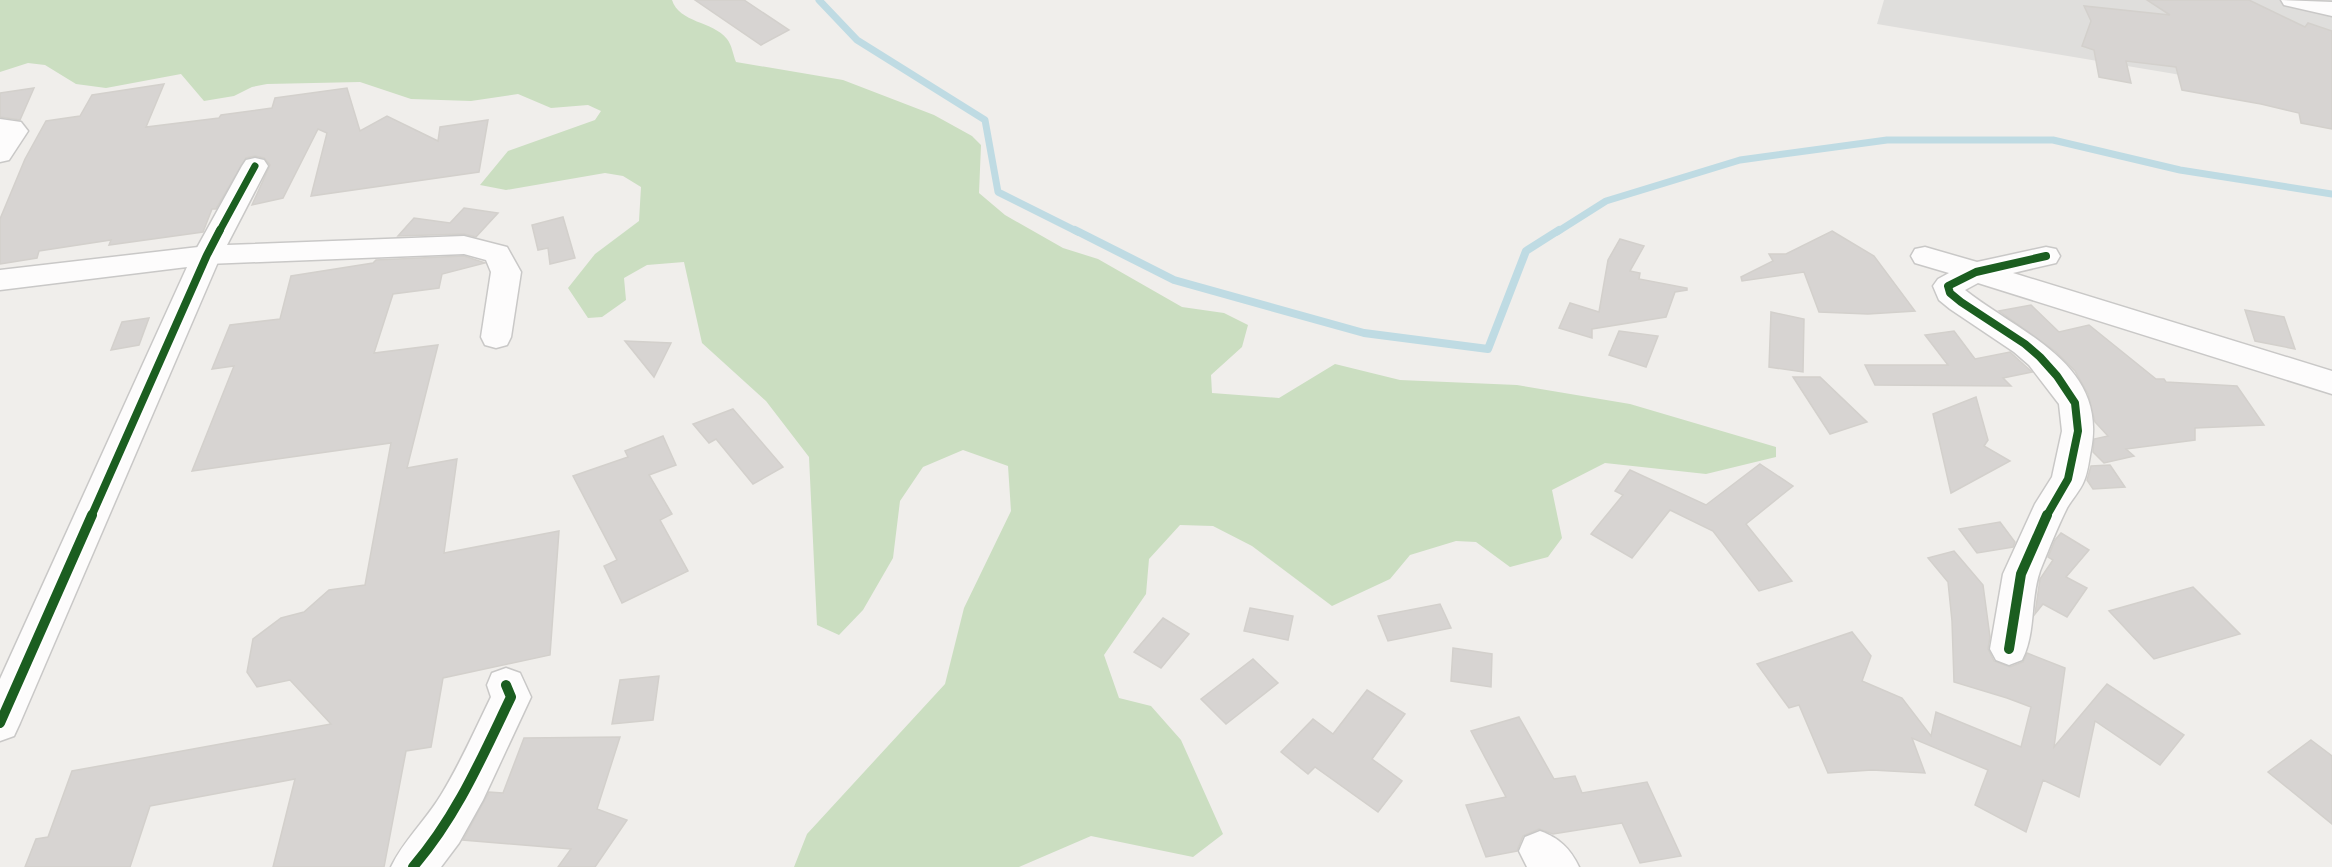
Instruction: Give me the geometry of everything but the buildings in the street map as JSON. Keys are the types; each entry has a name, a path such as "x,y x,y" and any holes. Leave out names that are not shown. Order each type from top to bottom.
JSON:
{"street":[{"path":"2292,0 2328,11"},
{"path":"0,154 15,131 12,127 3,126"},
{"path":"0,723 207,255 255,166"},
{"path":"0,280 207,255 464,245 497,254 506,272 495,337"},
{"path":"1925,256 2332,383"},
{"path":"2009,649 2021,574 2052,504 2068,480 2078,431 2075,403 2040,357 2025,344 1950,293 1948,286 1976,272 2046,256"},
{"path":"413,867 424,856 461,804 511,697 506,685"}],"shaded area":[{"path":"1884,0 2332,0 2332,106 2175,74 1877,24"}],"green space":[{"path":"0,0 672,0 676,8 689,18 721,33 727,39 736,62 843,80 934,115 972,136 981,145 979,193 1005,215 1063,248 1098,259 1182,307 1224,313 1248,325 1242,347 1211,375 1212,393 1279,398 1335,364 1400,380 1517,385 1630,404 1776,447 1776,457 1706,474 1605,463 1552,490 1562,538 1548,557 1510,567 1476,542 1456,541 1410,555 1390,579 1332,606 1252,546 1213,526 1180,525 1149,559 1146,594 1104,655 1119,698 1151,706 1181,740 1223,834 1193,857 1091,836 1019,867 794,867 807,834 945,684 964,608 1011,511 1008,466 963,450 923,467 900,501 893,558 863,610 839,635 817,625 809,457 766,401 702,343 684,262 647,265 624,278 626,300 602,317 588,318 568,288 595,254 639,221 641,187 623,176 605,173 506,190 480,185 508,151 595,120 601,111 588,105 551,108 518,94 471,101 411,99 360,82 267,84 252,87 234,96 204,101 181,74 106,88 76,84 45,65 28,63 0,72"}],"waterway":[{"path":"819,0 857,40 985,120 998,192 1078,232"},
{"path":"1557,232 1606,201 1740,160 1887,140 2053,140 2180,170 2332,194"},
{"path":"1075,230 1174,280 1364,333 1488,349 1526,251 1559,230"}],"cycle path":[{"path":"0,723 207,255 255,166"},
{"path":"2009,649 2021,574 2052,504 2068,479 2078,431 2075,403 2057,376 2040,357 2025,344 1961,302 1950,293 1948,286 1976,272 2046,256"},
{"path":"413,867 457,808 511,697 506,685"}]}
